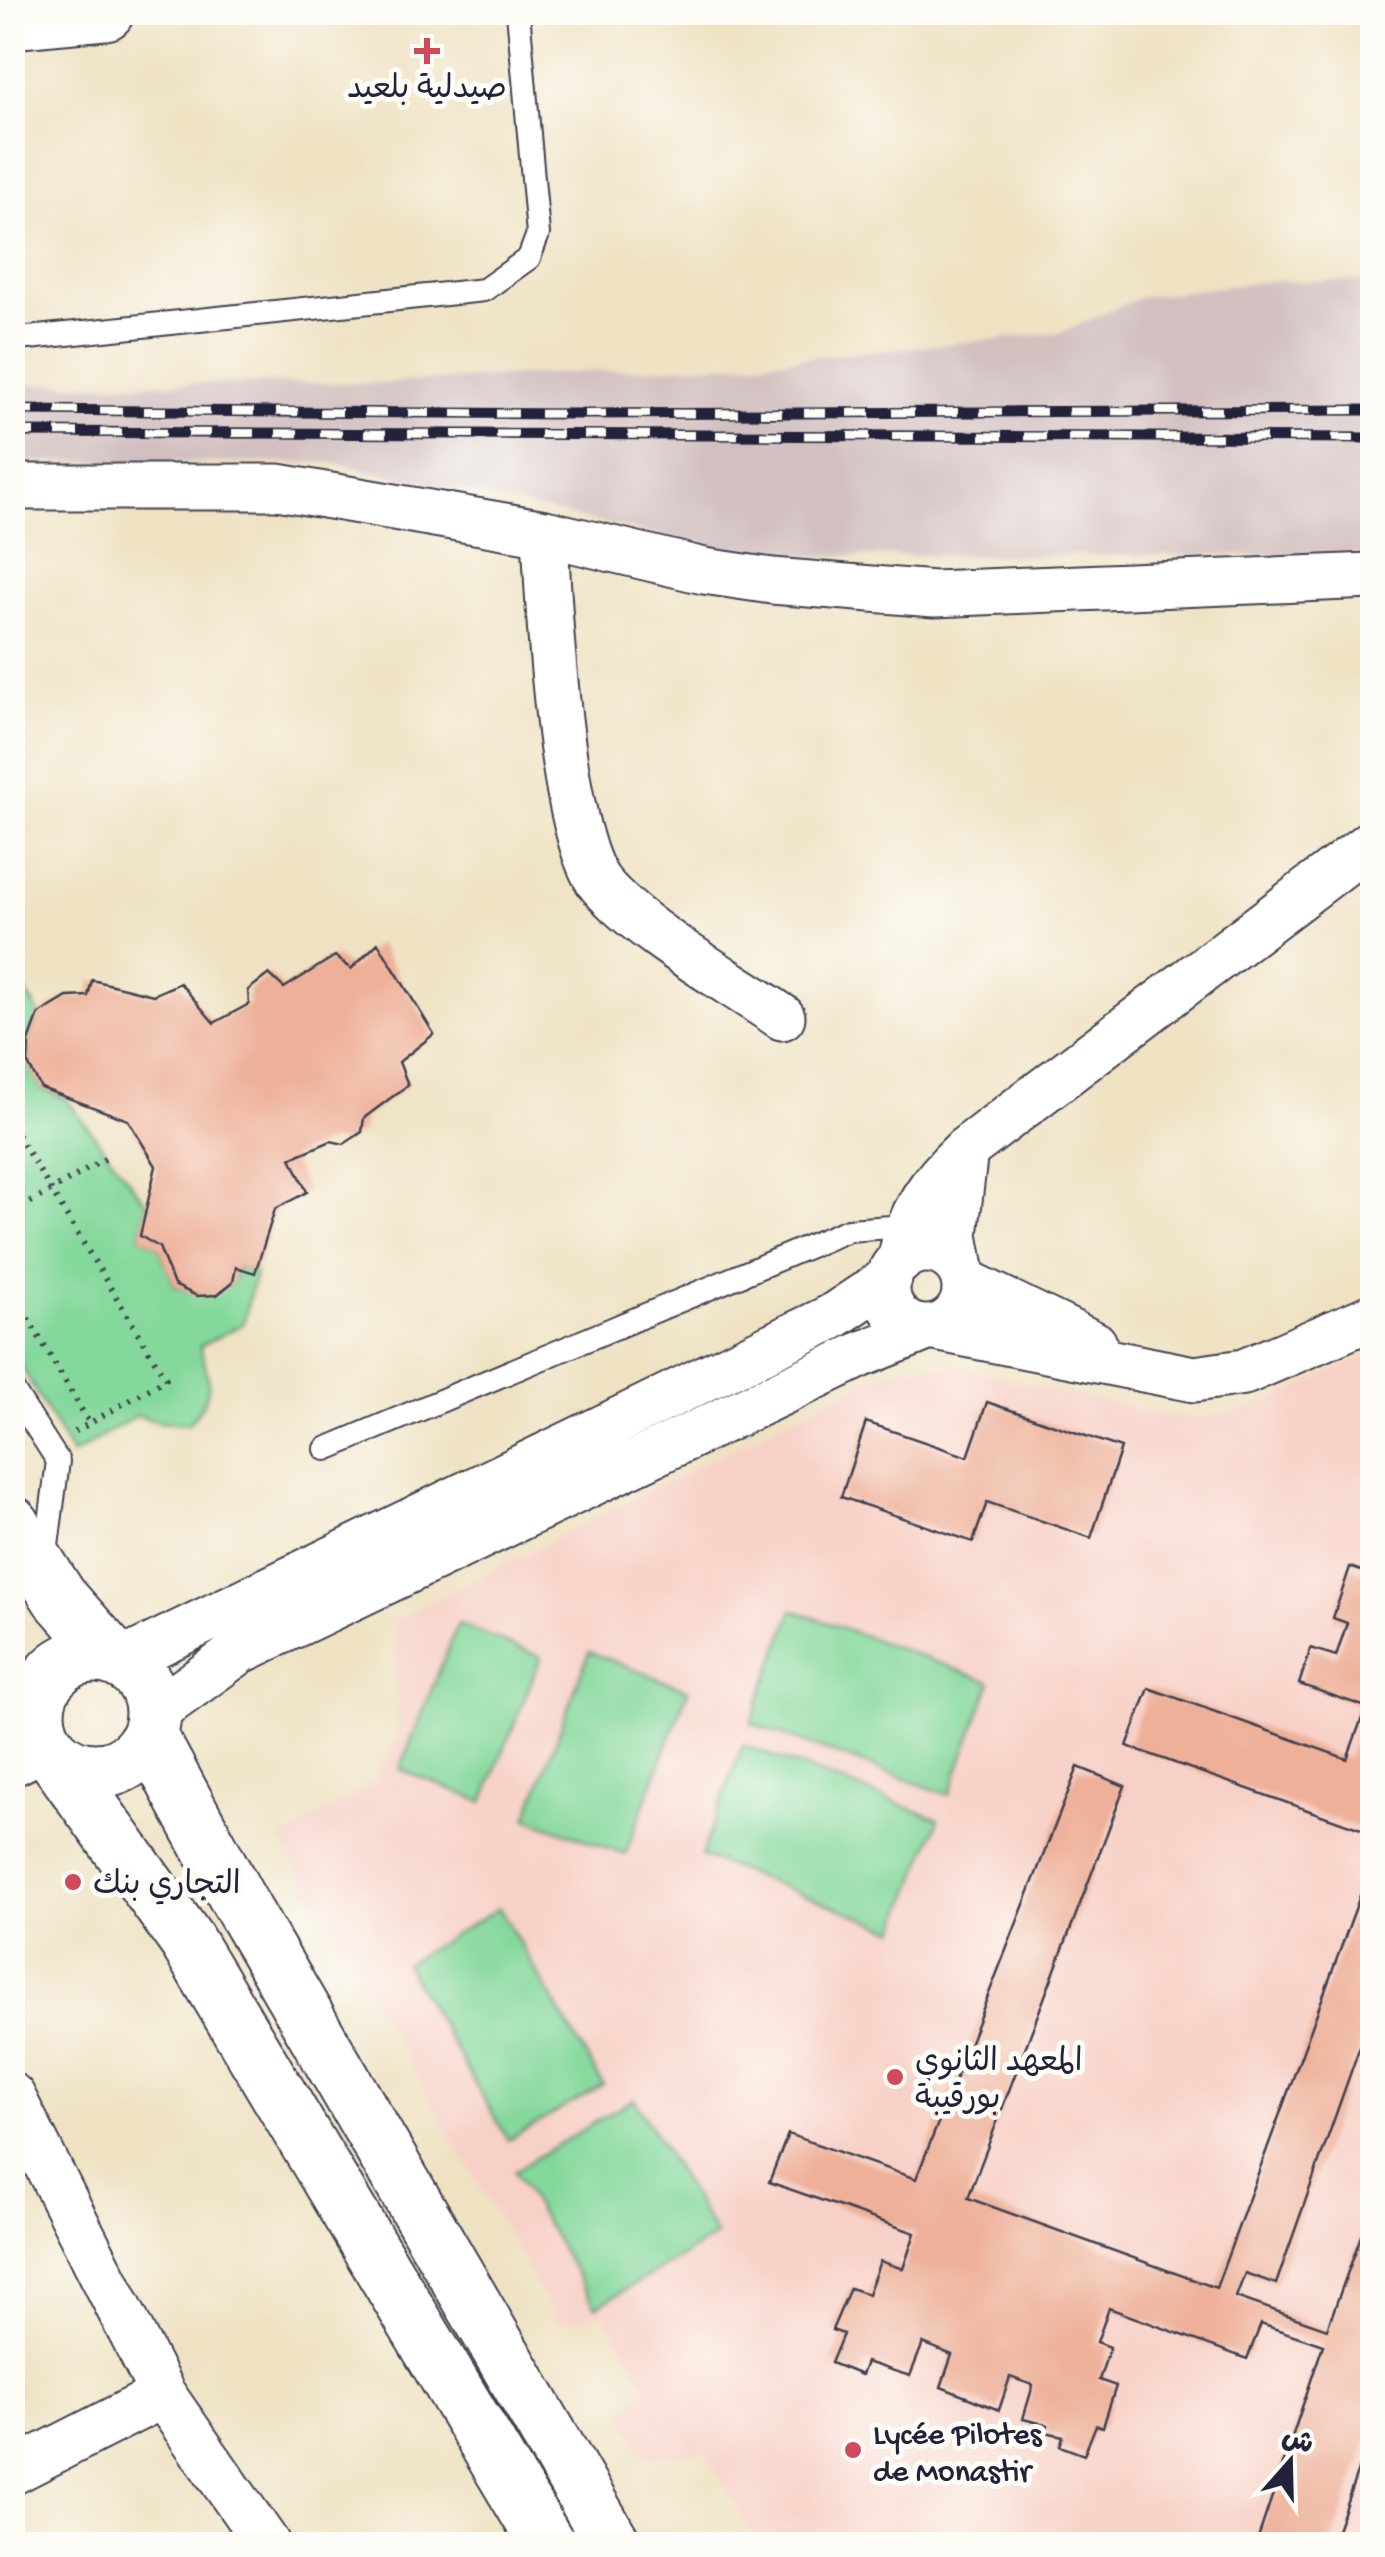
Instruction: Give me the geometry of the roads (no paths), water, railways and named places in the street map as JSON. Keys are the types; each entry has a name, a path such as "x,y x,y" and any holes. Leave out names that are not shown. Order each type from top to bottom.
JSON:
{"main road":[{"path":"12,21 106,12"},
{"path":"12,1524 43,1574 116,1660 144,1681 152,1724 238,1900 613,2544"},
{"path":"38,1746 36,1709 48,1677 77,1658 116,1660"},
{"path":"12,1677 38,1746 187,1941 547,2544"},
{"path":"38,1746 90,1772 108,1770 140,1752 152,1724"}],"street":[{"path":"12,487 278,487 545,532 720,574 934,594 1372,576"},
{"path":"545,532 551,654 579,834 599,884 634,915 782,1017"},
{"path":"1372,842 966,1150 931,1182 898,1255 887,1290 895,1313 915,1327 1154,1374 1194,1378 1244,1372 1372,1317"},
{"path":"152,1724 240,1651 860,1355 956,1316 965,1293 954,1235 966,1150"},
{"path":"116,1660 832,1317 898,1255 922,1250 945,1256 963,1277 1154,1374"},
{"path":"12,2096 163,2395 266,2544"},
{"path":"15,2464 163,2395"}],"lane":[{"path":"28,338 484,290 529,258 538,234 518,12"},
{"path":"326,1449 848,1230 898,1255"},
{"path":"12,1389 58,1460 43,1574"}],"railway":[{"path":"12,410 580,414 1372,410"},
{"path":"12,432 1372,438"}],"place":[{"name":"صيدلية بلعيد","path":"427,51"},
{"name":"التجاري بنك","path":"73,1882"},
{"name":"المعهد الثانوي بورقيبة","path":"895,2077"},
{"name":"Lycée Pilotes de Monastir","path":"853,2450"}]}
